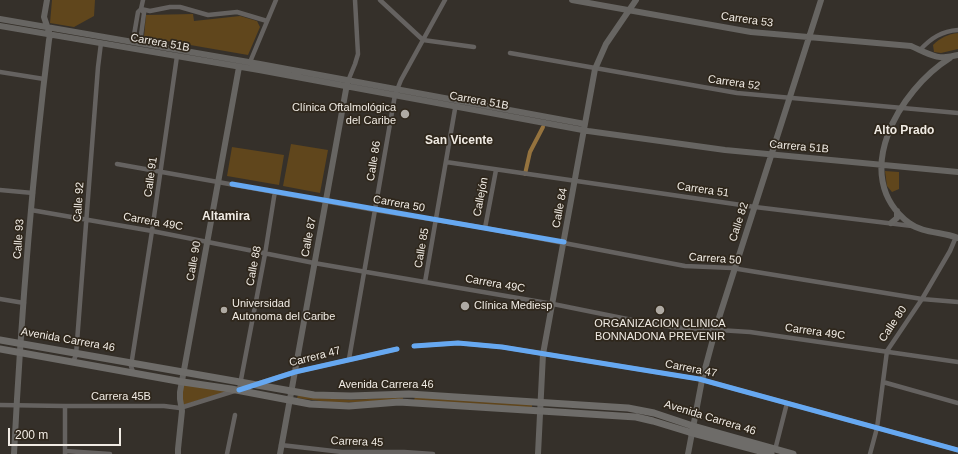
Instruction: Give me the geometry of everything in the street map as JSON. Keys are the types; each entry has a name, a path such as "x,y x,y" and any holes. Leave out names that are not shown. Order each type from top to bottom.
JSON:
{"main road":[{"name":"Calle 93","path":"14,454 31,210 50,35 44,17 47,0"},
{"name":"Carrera 53","path":"572,0 751,32 911,46 935,57 947,58 956,56"},
{"name":"Calle 84","path":"538,454 543,354 595,69 606,44 636,0"},
{"name":"Calle 82","path":"688,454 702,380 716,330 821,0"},
{"name":"Carrera 51B","path":"0,19 250,62 347,84"},
{"name":"Carrera 51B","path":"0,26 347,84 584,127 725,150 958,172"},
{"path":"914,226 897,211 886,191 883,180 882,156 889,133 902,108 921,82 936,68 956,56"},
{"path":"239,66 250,62"},
{"name":"Calle 90","path":"177,452 181,417 180,395 182,382 239,66"},
{"name":"Calle 87","path":"280,454 347,84"},
{"path":"891,223 897,218 897,211"},
{"name":"Carrera 51","path":"914,226 957,238"},
{"name":"Avenida Carrera 46","path":"0,340 314,394 351,396 410,393 616,407 654,413 692,429"},
{"name":"Avenida Carrera 46","path":"0,349 182,382 239,390 330,406 409,403 636,417 692,429 773,452 794,454"},
{"path":"615,416 616,407"}],"street":[{"path":"140,42 144,13 142,9 143,0"},
{"path":"254,69 250,62 276,0"},
{"name":"Calle 87","path":"347,84 358,54 355,0"},
{"path":"380,0 422,40 474,47"},
{"name":"Calle 86","path":"349,359 392,106 396,93 422,40 445,0"},
{"path":"142,9 150,10 180,7 208,15 237,12 267,21"},
{"path":"133,41 138,12 142,9"},
{"path":"920,50 929,41 940,34 946,31 958,30"},
{"name":"Calle 92","path":"73,362 76,353 101,43"},
{"name":"Carrera 52","path":"510,53 737,93 958,113"},
{"name":"Calle 91","path":"133,372 131,368 177,56"},
{"path":"0,72 44,80"},
{"name":"Calle 85","path":"425,282 455,110 459,104"},
{"name":"Carrera 51","path":"446,162 575,182 755,207 914,226"},
{"name":"Carrera 50","path":"117,164 564,242 685,266 735,268 922,299 958,302"},
{"name":"Callejón","path":"485,228 496,170"},
{"path":"0,190 33,194"},
{"name":"Calle 88","path":"239,390 265,254 275,192"},
{"name":"Carrera 49C","path":"31,210 152,231 314,263 553,304 671,327 750,332 958,362"},
{"name":"Calle 80","path":"870,454 877,428 886,351 922,299 957,238"},
{"path":"0,299 24,303"},
{"name":"Carrera 47","path":"414,346 458,343 502,348 702,380 958,450"},
{"name":"Carrera 47","path":"239,390 295,372 397,349"},
{"path":"883,382 958,403"},
{"name":"Carrera 45B","path":"0,404 181,407 239,390"},
{"path":"409,403 410,393"},
{"path":"773,452 787,403"},
{"path":"65,406 65,452 110,454"},
{"path":"227,454 235,415"},
{"name":"Carrera 45","path":"281,445 342,452 433,454"}],"shaded area":[{"path":"52,0 95,0 94,16 74,27 50,23"},
{"path":"193,14 194,21 240,16 257,21 260,27 248,55 144,37 146,15"},
{"path":"958,33 958,49 941,53 934,52 933,45 938,40 948,35"},
{"path":"291,144 328,150 320,193 283,186"},
{"path":"232,147 284,155 279,185 227,176"},
{"path":"885,171 899,172 899,189 892,192 887,186"},
{"path":"183,383 232,390 183,405"},
{"path":"298,395 352,400 403,397 403,400 336,403 297,398"},
{"path":"415,396 532,404 532,409 414,401"}],"waterway":[{"path":"525,174 530,152 543,127"}],"cycle path":[{"path":"232,184 564,242"},
{"path":"414,346 458,343 502,347 699,379 958,450"},
{"path":"239,390 295,372 397,349"}],"place":[{"name":"Clínica Oftalmológica del Caribe","path":"405,114"},
{"name":"Clínica Mediesp","path":"465,306"},
{"name":"Universidad Autonoma del Caribe","path":"224,310"},
{"name":"ORGANIZACION CLINICA BONNADONA PREVENIR","path":"660,310"}],"district":[{"name":"Alto Prado","path":"904,131"},
{"name":"San Vicente","path":"459,141"},
{"name":"Altamira","path":"226,217"}]}
